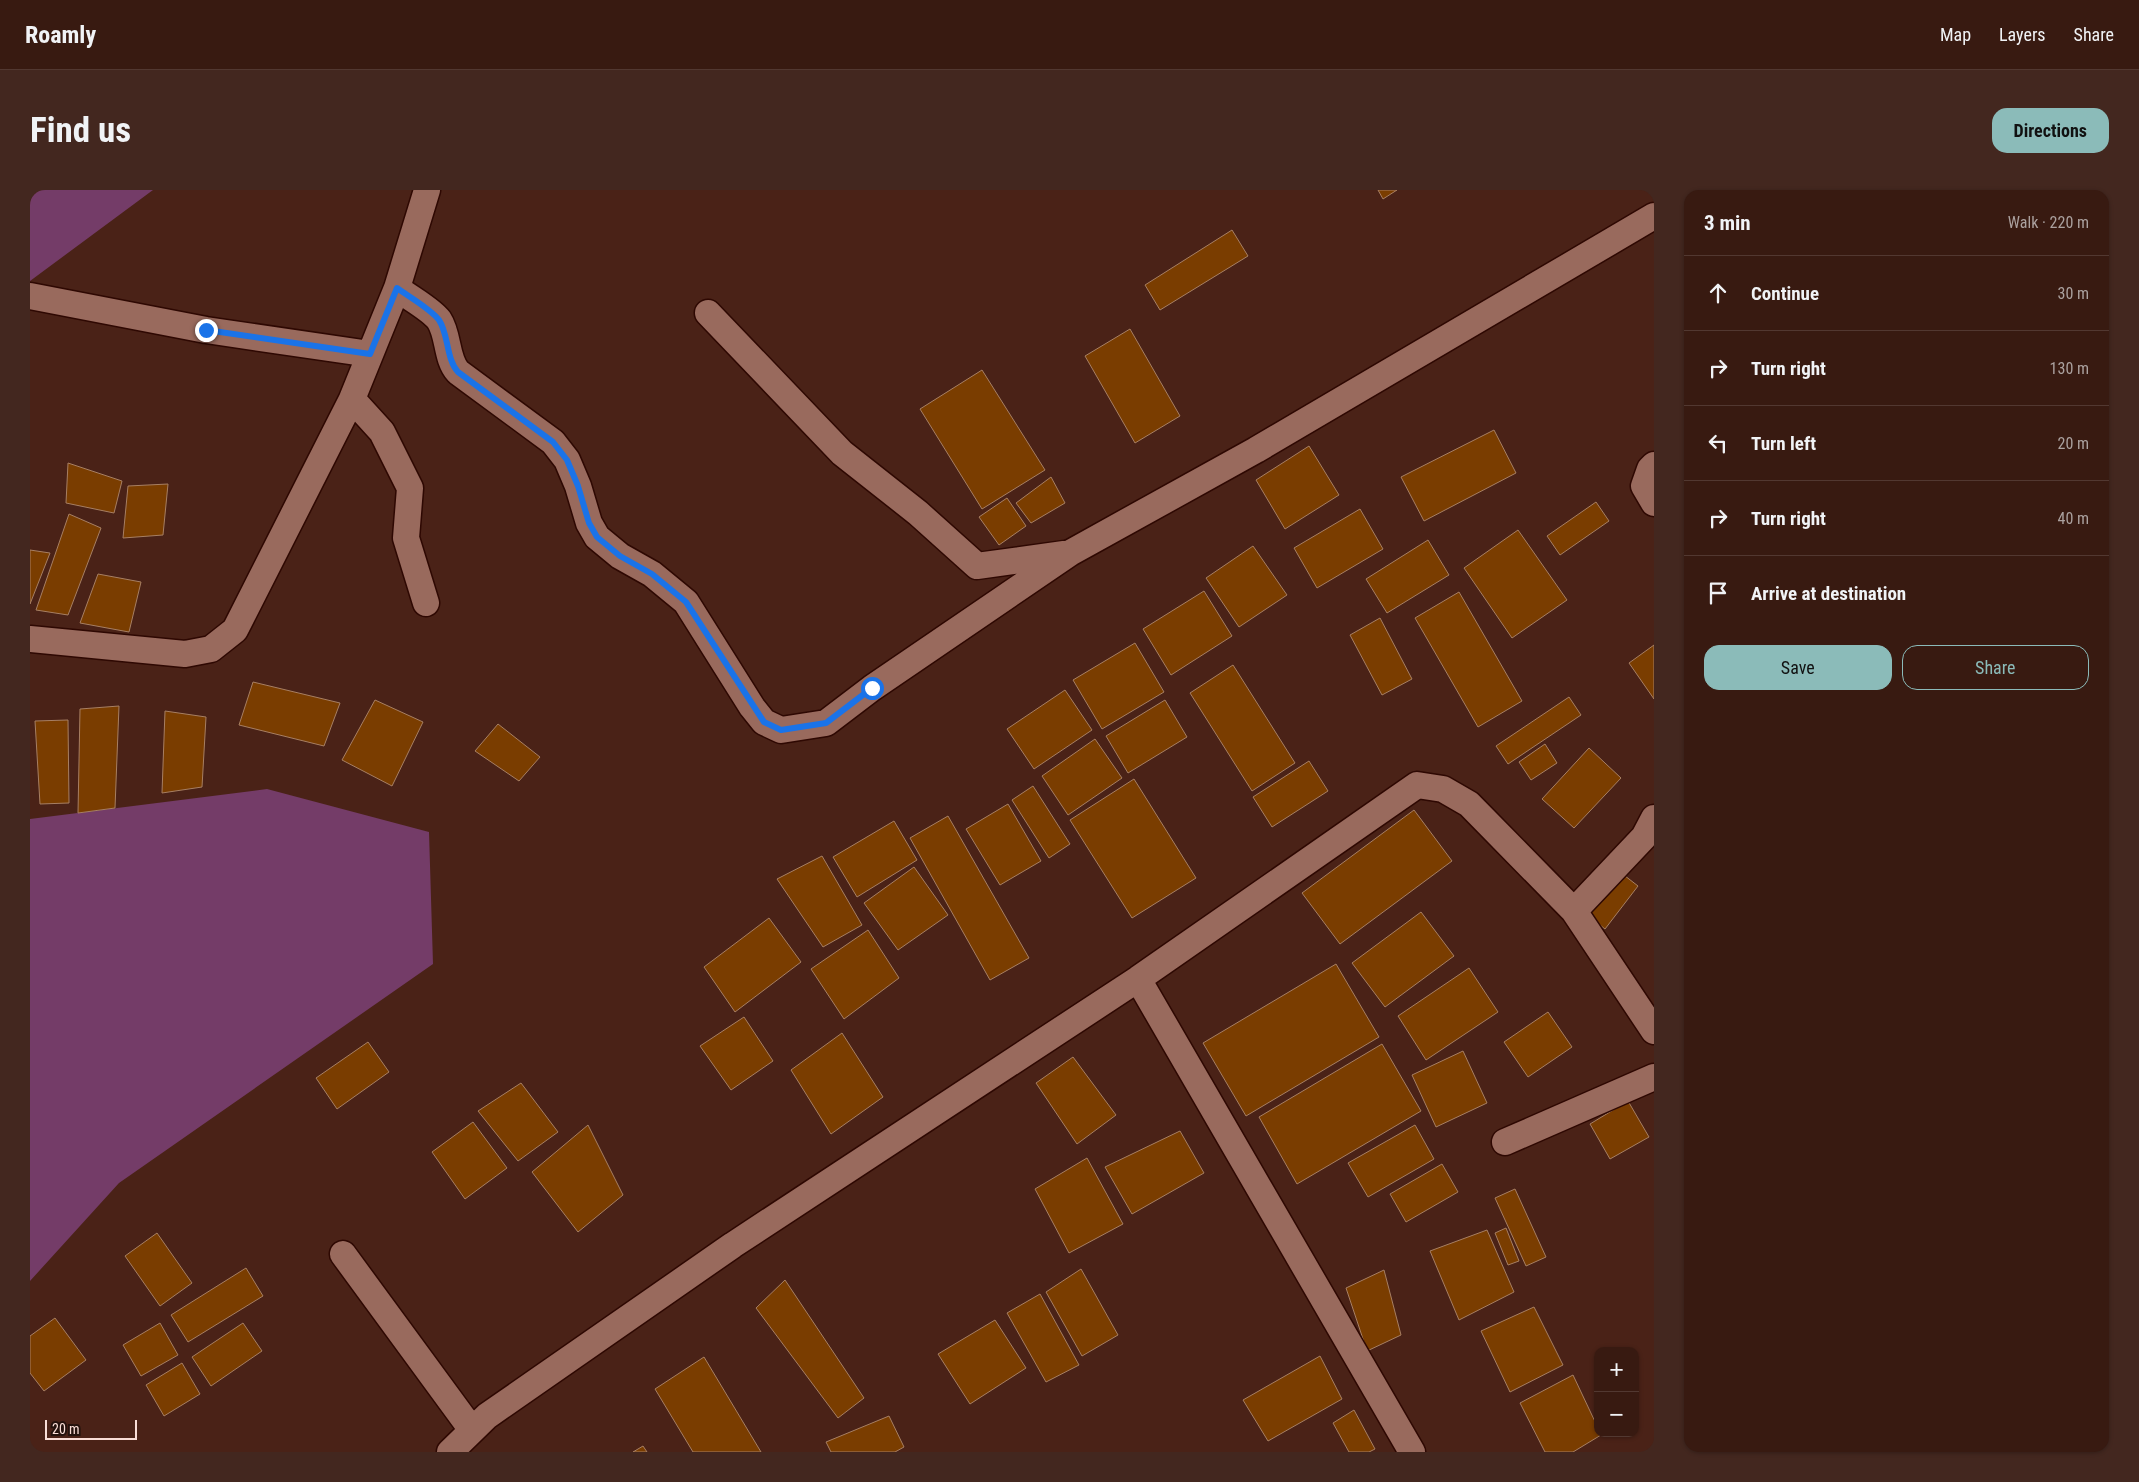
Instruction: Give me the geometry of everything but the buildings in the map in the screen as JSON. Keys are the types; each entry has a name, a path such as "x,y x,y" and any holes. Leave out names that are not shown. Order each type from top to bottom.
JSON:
{"street":[{"path":"30,639 185,654 211,649 235,630 352,399 397,288 427,190"},
{"path":"397,288 438,318 446,334 453,367 458,372 553,442 567,460 578,486 589,523 597,537 620,556 652,574 686,602 752,707 764,722 781,730 826,723 872,688 1070,553 1256,450 1654,216"},
{"path":"30,296 206,330 370,354"},
{"path":"708,313 842,452 918,513 977,566 1070,553"},
{"path":"352,399 382,432 410,488 406,538 426,603"},
{"path":"1654,465 1650,469 1644,486 1654,503"},
{"path":"450,1452 486,1416 732,1246 1138,979 1417,785 1443,789 1469,804 1574,911 1654,1031"},
{"path":"1574,911 1644,836 1654,818"},
{"path":"1138,979 1412,1452"},
{"path":"1505,1142 1654,1077"},
{"path":"342,1254 472,1430"}],"shaded area":[{"path":"30,190 153,190 30,281"},
{"path":"267,789 429,832 433,964 119,1183 30,1281 30,819"}],"route":[{"path":"206,330 370,354 397,288 438,318 446,334 453,367 458,372 553,442 567,460 578,486 589,523 597,537 620,556 652,574 686,602 752,707 764,722 781,730 826,723 872,688"}]}
